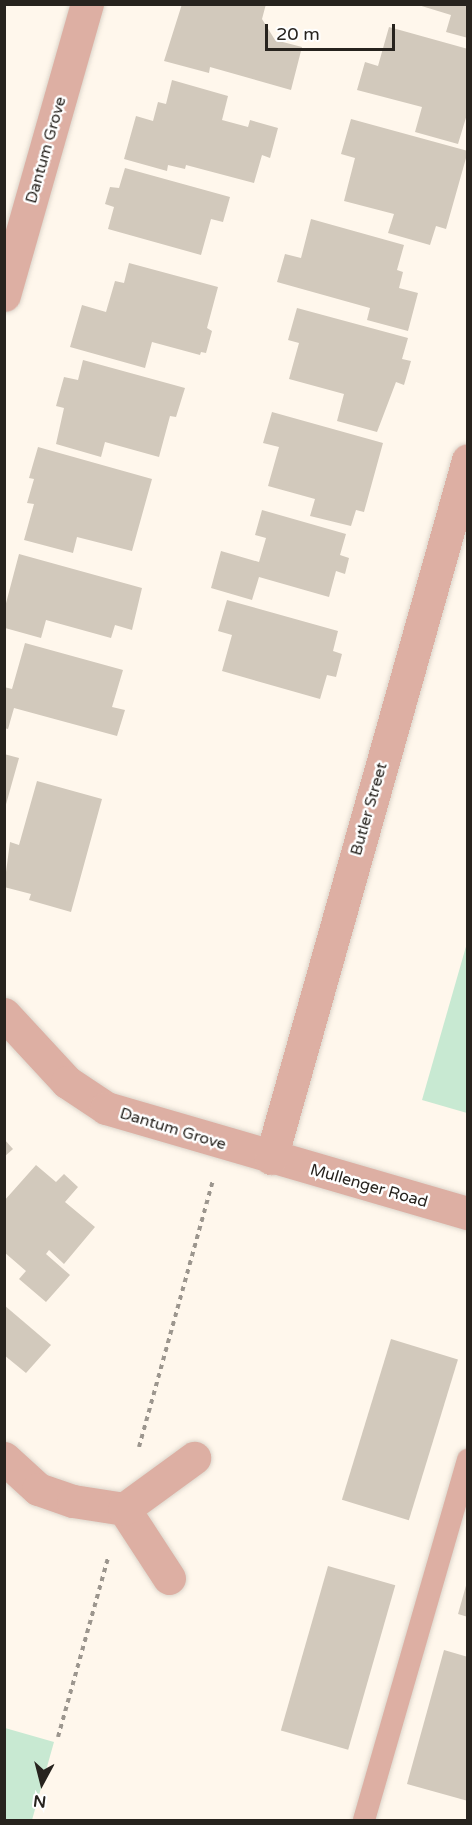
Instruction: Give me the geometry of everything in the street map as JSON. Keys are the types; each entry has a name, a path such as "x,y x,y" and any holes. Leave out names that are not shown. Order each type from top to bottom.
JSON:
{"street":[{"name":"Dantum Grove","path":"4,295 87,4"},
{"name":"Butler Street","path":"271,1158 468,460"},
{"name":"Dantum Grove","path":"4,1014 67,1082 106,1108 271,1158"},
{"name":"Mullenger Road","path":"271,1158 468,1213"},
{"path":"4,1458 38,1489 73,1501 124,1509 194,1458"},
{"path":"124,1509 169,1578"}],"lane":[{"path":"364,1821 468,1460"}],"path":[{"path":"138,1451 223,1145"},
{"path":"58,1737 124,1509"}],"green space":[{"path":"467,943 468,1113 422,1100"},
{"path":"5,1728 54,1742 32,1820 5,1820"}],"building":[{"path":"182,4 266,4 262,19 275,40 302,47 291,90 210,67 209,73 164,61"},
{"path":"415,4 468,4 468,38 446,32 451,15"},
{"path":"389,27 468,49 468,111 458,144 415,132 422,107 357,90 365,62 378,66"},
{"path":"172,80 228,96 222,120 248,127 250,120 278,128 270,158 262,155 254,183 186,165 185,169 168,165 167,171 124,159 136,116 153,121 158,102 166,104"},
{"path":"351,119 468,151 446,229 436,226 430,245 388,233 394,214 344,201 355,158 341,154"},
{"path":"125,168 230,197 223,222 211,219 201,255 108,229 114,207 105,204 110,187 119,188"},
{"path":"311,219 404,245 397,270 403,272 399,288 418,293 408,331 367,320 370,308 277,282 285,254 301,258"},
{"path":"129,263 218,287 207,328 212,331 206,353 201,352 200,355 152,342 145,368 70,347 82,305 106,312 115,281 124,283"},
{"path":"297,308 408,338 402,359 411,361 404,385 396,382 377,432 337,421 344,394 289,379 299,343 288,340"},
{"path":"83,360 185,388 176,417 170,416 159,457 105,442 101,457 56,444 64,408 56,406 64,377 78,380"},
{"path":"272,412 383,443 364,512 356,510 351,526 310,516 315,499 268,486 279,447 263,443"},
{"path":"38,447 152,479 132,551 77,537 73,553 24,540 34,504 27,503 34,479 29,478"},
{"path":"262,510 346,534 340,555 349,558 345,574 336,571 329,597 259,577 252,600 211,588 221,551 259,562 266,538 255,535"},
{"path":"19,554 142,588 132,630 115,625 111,638 46,620 41,638 5,628 5,607"},
{"path":"227,600 338,631 333,651 342,654 336,677 327,675 320,699 222,671 232,635 218,631"},
{"path":"25,643 123,670 112,707 125,710 117,736 14,708 8,729 4,728 4,687 12,689"},
{"path":"4,754 19,758 5,808 4,808"},
{"path":"37,781 102,799 71,912 29,900 31,894 4,887 10,842 19,845"},
{"path":"4,1139 13,1149 4,1157"},
{"path":"36,1165 56,1182 64,1174 78,1187 65,1202 95,1227 64,1264 49,1250 46,1254 70,1275 46,1302 19,1279 26,1271 4,1252 4,1201"},
{"path":"4,1305 51,1345 26,1373 4,1355"},
{"path":"391,1339 458,1359 409,1520 342,1500"},
{"path":"328,1566 395,1585 348,1750 281,1730"},
{"path":"468,1582 468,1617 458,1614"},
{"path":"444,1650 468,1657 468,1801 407,1784"}]}
